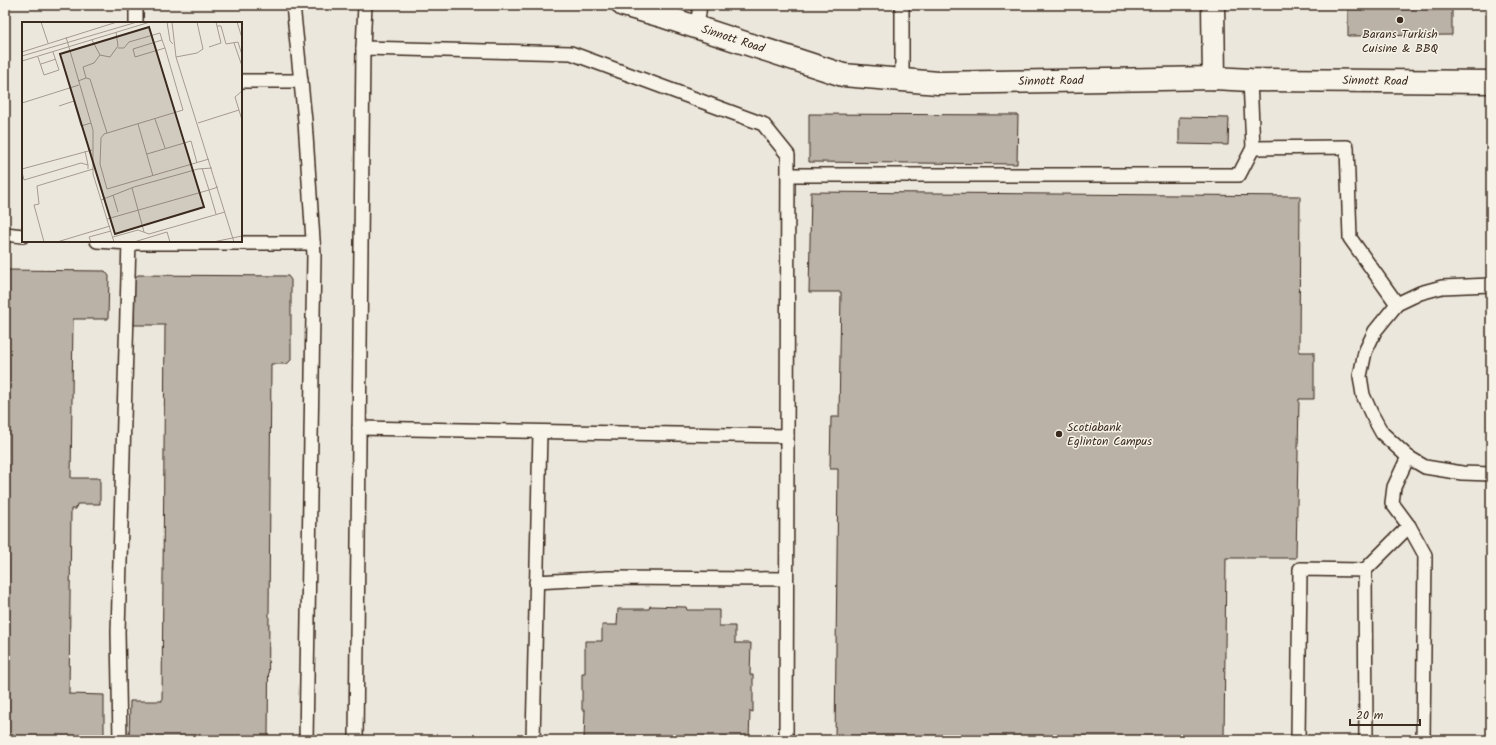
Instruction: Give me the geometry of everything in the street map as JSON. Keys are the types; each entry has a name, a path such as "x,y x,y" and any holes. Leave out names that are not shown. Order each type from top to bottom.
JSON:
{"street":[{"name":"Sinnott Road","path":"623,5 697,27 843,75 938,83 1214,78 1250,80 1491,82"},
{"path":"1213,5 1214,78"}],"lane":[{"path":"136,5 136,22"},
{"path":"293,5 305,121 313,243 306,740"},
{"path":"356,740 363,48 365,5"},
{"path":"697,27 700,5"},
{"path":"902,5 902,80"},
{"path":"363,48 571,53 763,124 788,155 786,740"},
{"path":"788,175 1239,175 1253,148 1250,80"},
{"path":"242,81 301,81"},
{"path":"1253,148 1347,147 1350,238 1397,304"},
{"path":"5,234 22,236"},
{"path":"120,740 118,632 129,242 313,243"},
{"path":"1491,285 1442,287 1420,293 1397,304 1375,331 1365,352 1360,376 1363,394 1382,433 1408,457 1426,467 1462,473 1491,474"},
{"path":"359,428 787,436"},
{"path":"533,740 540,432"},
{"path":"1408,457 1394,486 1392,503 1410,526 1425,555 1423,740"},
{"path":"1366,740 1366,570 1410,526"},
{"path":"1298,740 1300,569 1366,570"},
{"path":"536,582 608,578 786,579"}],"building":[{"name":"Barans Turkish Cuisine & BBQ","path":"1348,5 1452,5 1452,35 1348,36"},
{"path":"809,114 1018,115 1017,164 809,162"},
{"path":"1179,117 1229,118 1228,145 1179,144"},
{"path":"811,192 1300,196 1299,352 1314,352 1314,399 1299,399 1296,558 1226,558 1224,740 835,740 838,469 830,469 831,417 839,417 841,292 809,292"},
{"path":"5,270 105,271 109,276 108,319 73,319 71,478 100,478 100,504 77,504 76,509 71,509 69,694 104,695 104,740 5,740"},
{"path":"138,275 288,276 291,280 291,360 287,364 271,364 268,740 129,740 130,701 162,701 165,325 134,325 134,278"},
{"path":"650,606 686,607 687,610 719,610 719,626 735,626 735,643 751,643 750,675 753,675 753,712 750,711 749,740 584,740 585,710 582,710 582,673 585,673 585,641 602,641 602,625 617,625 618,609 649,609"}],"place":[{"name":"Barans Turkish Cuisine & BBQ","path":"1400,20"},
{"name":"Scotiabank Eglinton Campus","path":"1059,434"}]}
